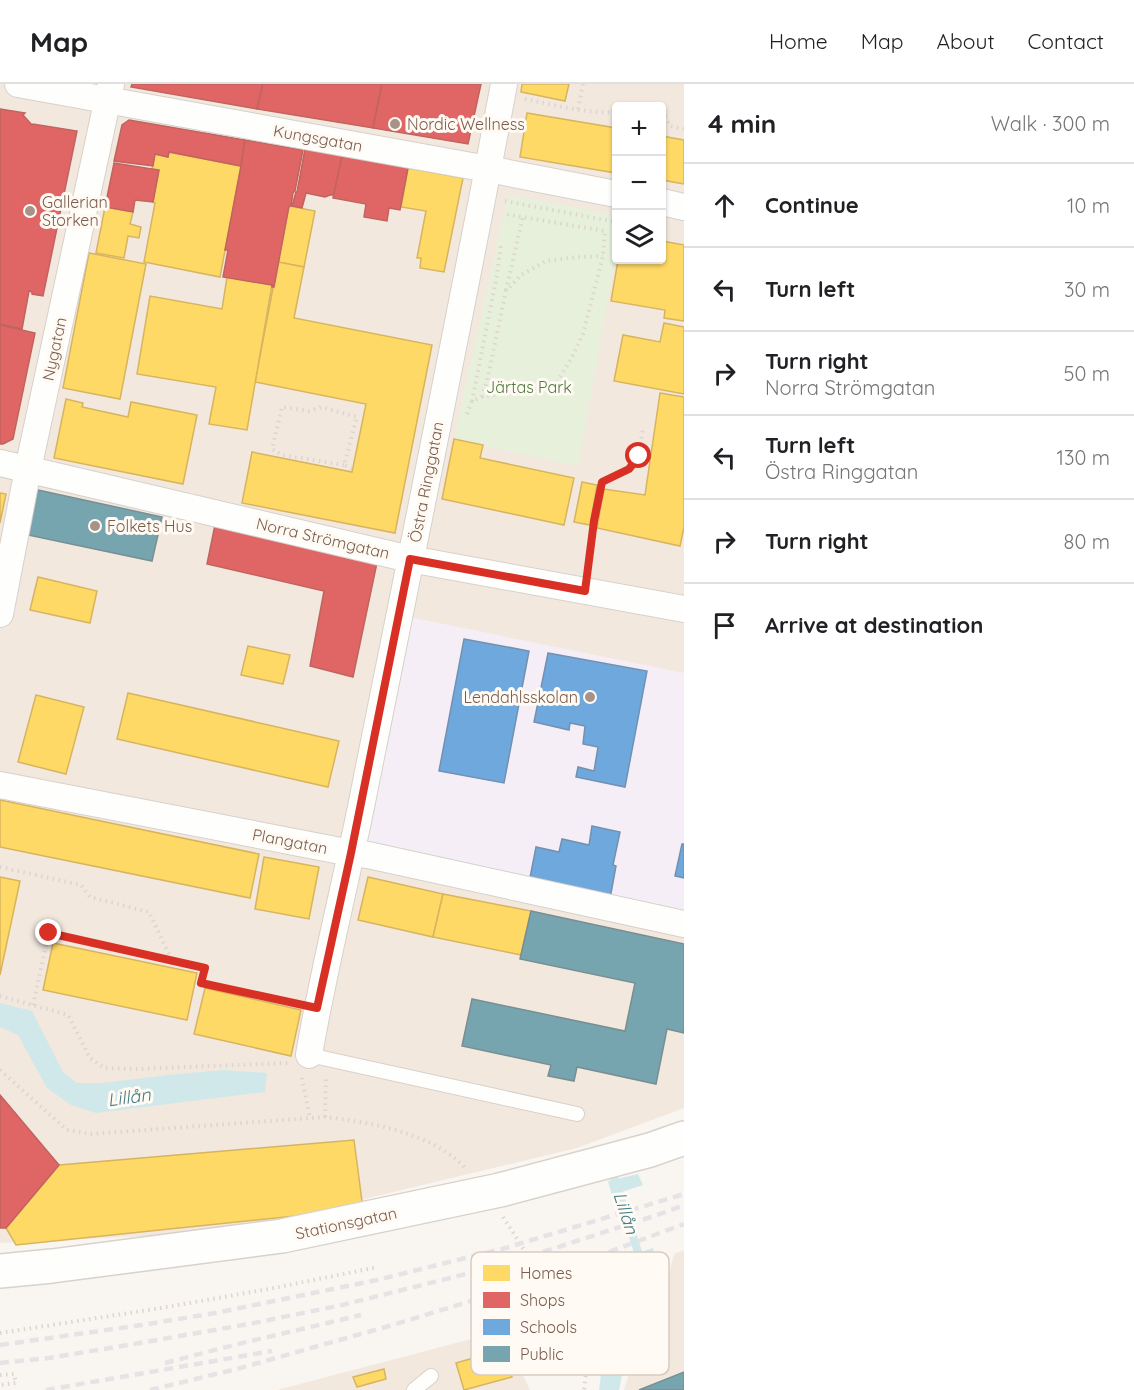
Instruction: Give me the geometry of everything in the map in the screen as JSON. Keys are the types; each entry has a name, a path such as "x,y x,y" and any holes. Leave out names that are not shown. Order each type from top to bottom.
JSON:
{"street":[{"name":"Kungsgatan","path":"18,84 109,92 612,193"},
{"name":"Östra Ringgatan","path":"301,1064 317,1008 351,853 503,89"},
{"name":"Nygatan","path":"0,614 28,469 109,92"},
{"path":"666,203 684,207"},
{"name":"Norra Strömgatan","path":"0,463 410,559 684,609"},
{"name":"Plangatan","path":"0,785 380,858 684,924"},
{"name":"Stationsgatan","path":"0,1271 282,1236 500,1190 650,1150 684,1138"}],"lane":[{"path":"301,1064 577,1114"},
{"path":"414,1390 431,1376"}],"path":[{"path":"578,109 584,84"},
{"path":"503,89 578,109 612,112"},
{"path":"666,118 670,126 684,129"},
{"path":"504,224 505,201"},
{"path":"472,401 518,391 544,389 557,382 584,334 603,256 605,231 480,210"},
{"path":"482,397 523,217"},
{"path":"436,429 457,427 465,421 472,401 503,234"},
{"path":"506,291 521,275 546,261 603,256"},
{"path":"344,465 357,417 321,407 309,411 282,407 272,449 282,455 353,468"},
{"path":"585,591 594,521 602,482 629,469 639,456 643,429"},
{"path":"0,867 81,885 90,897 149,912 171,960"},
{"path":"33,1005 49,933 205,968 201,983 317,1008"},
{"path":"0,996 68,1015 90,1058 104,1068 134,1070 301,1064 310,1119"},
{"path":"0,1070 67,1130 90,1134 325,1117 356,1121 428,1142 450,1156 468,1172"},
{"path":"502,1216 525,1252"},
{"path":"0,1333 155,1309 378,1267"},
{"path":"0,1375 14,1374 16,1383 0,1385"},
{"path":"584,1390 586,1375"}],"shaded area":[{"path":"0,84 684,84 684,1108 577,1148 227,1232 0,1243"},
{"path":"394,614 684,673 684,934 345,863"},
{"path":"684,1250 684,1390 624,1390 629,1375 669,1375 669,1274 674,1254"},
{"path":"471,1339 471,1375 523,1375 530,1390 277,1390"}],"green space":[{"name":"Järtas Park","path":"508,195 612,214 612,264 614,264 578,466 454,439"}],"water":[{"path":"0,1003 32,1011 63,1072 77,1083 103,1083 224,1070 267,1073 265,1092 96,1113 71,1105 47,1088 18,1035 0,1027"},
{"path":"638,1174 643,1185 612,1195 608,1181"},
{"path":"653,1248 654,1252 641,1252"},
{"path":"601,1375 622,1375 619,1390 599,1390"}],"building: Homes":[{"path":"522,84 569,84 565,101 521,92"},
{"path":"527,113 612,127 612,172 520,157"},
{"path":"666,137 684,140 684,184 666,181"},
{"path":"169,152 241,166 220,277 144,262 159,170 152,169 155,154 168,157"},
{"path":"408,168 463,178 444,272 420,268 421,258 417,258 426,211 401,207"},
{"path":"289,206 315,211 304,267 278,262"},
{"path":"105,207 133,212 130,224 141,227 139,238 128,236 124,258 96,253"},
{"path":"666,242 684,245 684,321 664,318 665,310 611,301 617,264 666,264"},
{"path":"89,253 146,264 120,399 63,388"},
{"path":"278,262 304,267 294,318 432,345 395,533 242,503 252,452 352,472 366,404 255,382"},
{"path":"227,277 272,285 247,430 209,424 216,387 137,374 150,296 222,309"},
{"path":"664,323 684,327 684,394 614,381 623,335 660,342"},
{"path":"660,393 684,397 684,527 680,546 597,528 604,489 645,495"},
{"path":"66,399 83,403 82,407 128,417 131,402 197,415 183,484 54,458"},
{"path":"454,439 483,445 480,458 574,478 564,525 442,499"},
{"path":"582,482 597,485 590,525 574,522"},
{"path":"0,493 6,494 0,523"},
{"path":"38,577 97,591 90,623 30,610"},
{"path":"248,646 290,655 283,684 241,675"},
{"path":"128,693 339,741 328,787 117,739"},
{"path":"36,695 84,707 66,774 18,762"},
{"path":"0,800 259,854 250,898 0,847"},
{"path":"264,857 319,867 309,919 255,909"},
{"path":"0,877 20,881 0,975"},
{"path":"368,877 443,894 433,937 358,920"},
{"path":"443,894 531,911 521,955 433,937"},
{"path":"53,943 197,973 187,1020 43,990"},
{"path":"205,988 301,1010 291,1056 194,1034"},
{"path":"354,1140 363,1209 16,1245 6,1228 59,1165"},
{"path":"471,1359 471,1375 511,1375 512,1377 464,1390 456,1363"},
{"path":"384,1369 386,1379 357,1387 353,1377"}],"building: Shops":[{"path":"132,84 263,84 257,109 131,87"},
{"path":"263,84 382,84 373,128 257,109"},
{"path":"382,84 481,84 468,144 373,128"},
{"name":"Gallerian Storken","path":"0,109 25,113 23,115 32,125 77,131 43,296 32,294 29,291 22,329 0,324"},
{"path":"129,120 245,140 241,166 169,152 168,157 155,154 153,166 114,161 122,125"},
{"path":"245,140 303,150 295,191 291,206 289,206 274,287 223,277 228,250 225,250"},
{"path":"305,149 342,156 334,195 325,197 306,193 302,208 292,206"},
{"path":"342,156 408,168 400,210 389,208 387,221 364,217 366,204 333,198"},
{"path":"114,163 159,170 153,202 135,200 133,212 105,207"},
{"path":"0,325 35,333 13,439 3,444 0,444"},
{"path":"216,520 379,553 353,677 310,666 324,591 207,564"},
{"path":"0,1095 59,1165 6,1228 0,1228"}],"building: Schools":[{"path":"464,639 529,651 504,783 439,771"},
{"name":"Lendahlsskolan","path":"548,653 647,671 625,787 576,777 578,767 594,771 598,747 583,744 585,726 570,723 569,730 534,722"},
{"path":"592,826 620,832 613,865 616,866 609,904 528,888 536,847 559,852 562,839 589,845"},
{"path":"682,844 684,844 684,878 675,876"}],"building: Public":[{"name":"Folkets Hus","path":"38,490 162,517 152,561 28,535"},
{"path":"531,911 684,944 684,1033 667,1029 656,1084 577,1067 574,1081 548,1076 551,1065 462,1046 472,999 625,1031 635,983 520,959"},
{"path":"684,1372 684,1390 639,1390"}],"waterway":[{"name":"Lillån","path":"614,1177 638,1252"}],"railway":[{"path":"490,1252 684,1194"},
{"path":"543,1252 684,1205"},
{"path":"609,1252 684,1224"},
{"path":"0,1345 215,1313 377,1280 471,1257"},
{"path":"0,1363 49,1358 249,1324 342,1305 471,1273"},
{"path":"150,1390 237,1369 471,1301"},
{"path":"165,1363 361,1315"},
{"path":"46,1390 272,1351"}],"place":[{"name":"Nordic Wellness","path":"395,124"},
{"name":"Gallerian Storken","path":"30,211"},
{"name":"Folkets Hus","path":"95,526"},
{"name":"Lendahlsskolan","path":"590,697"}],"route":[{"path":"49,933 205,968 201,983 317,1008 351,853 410,559 585,591 594,521 602,482 629,469 639,456"}]}
